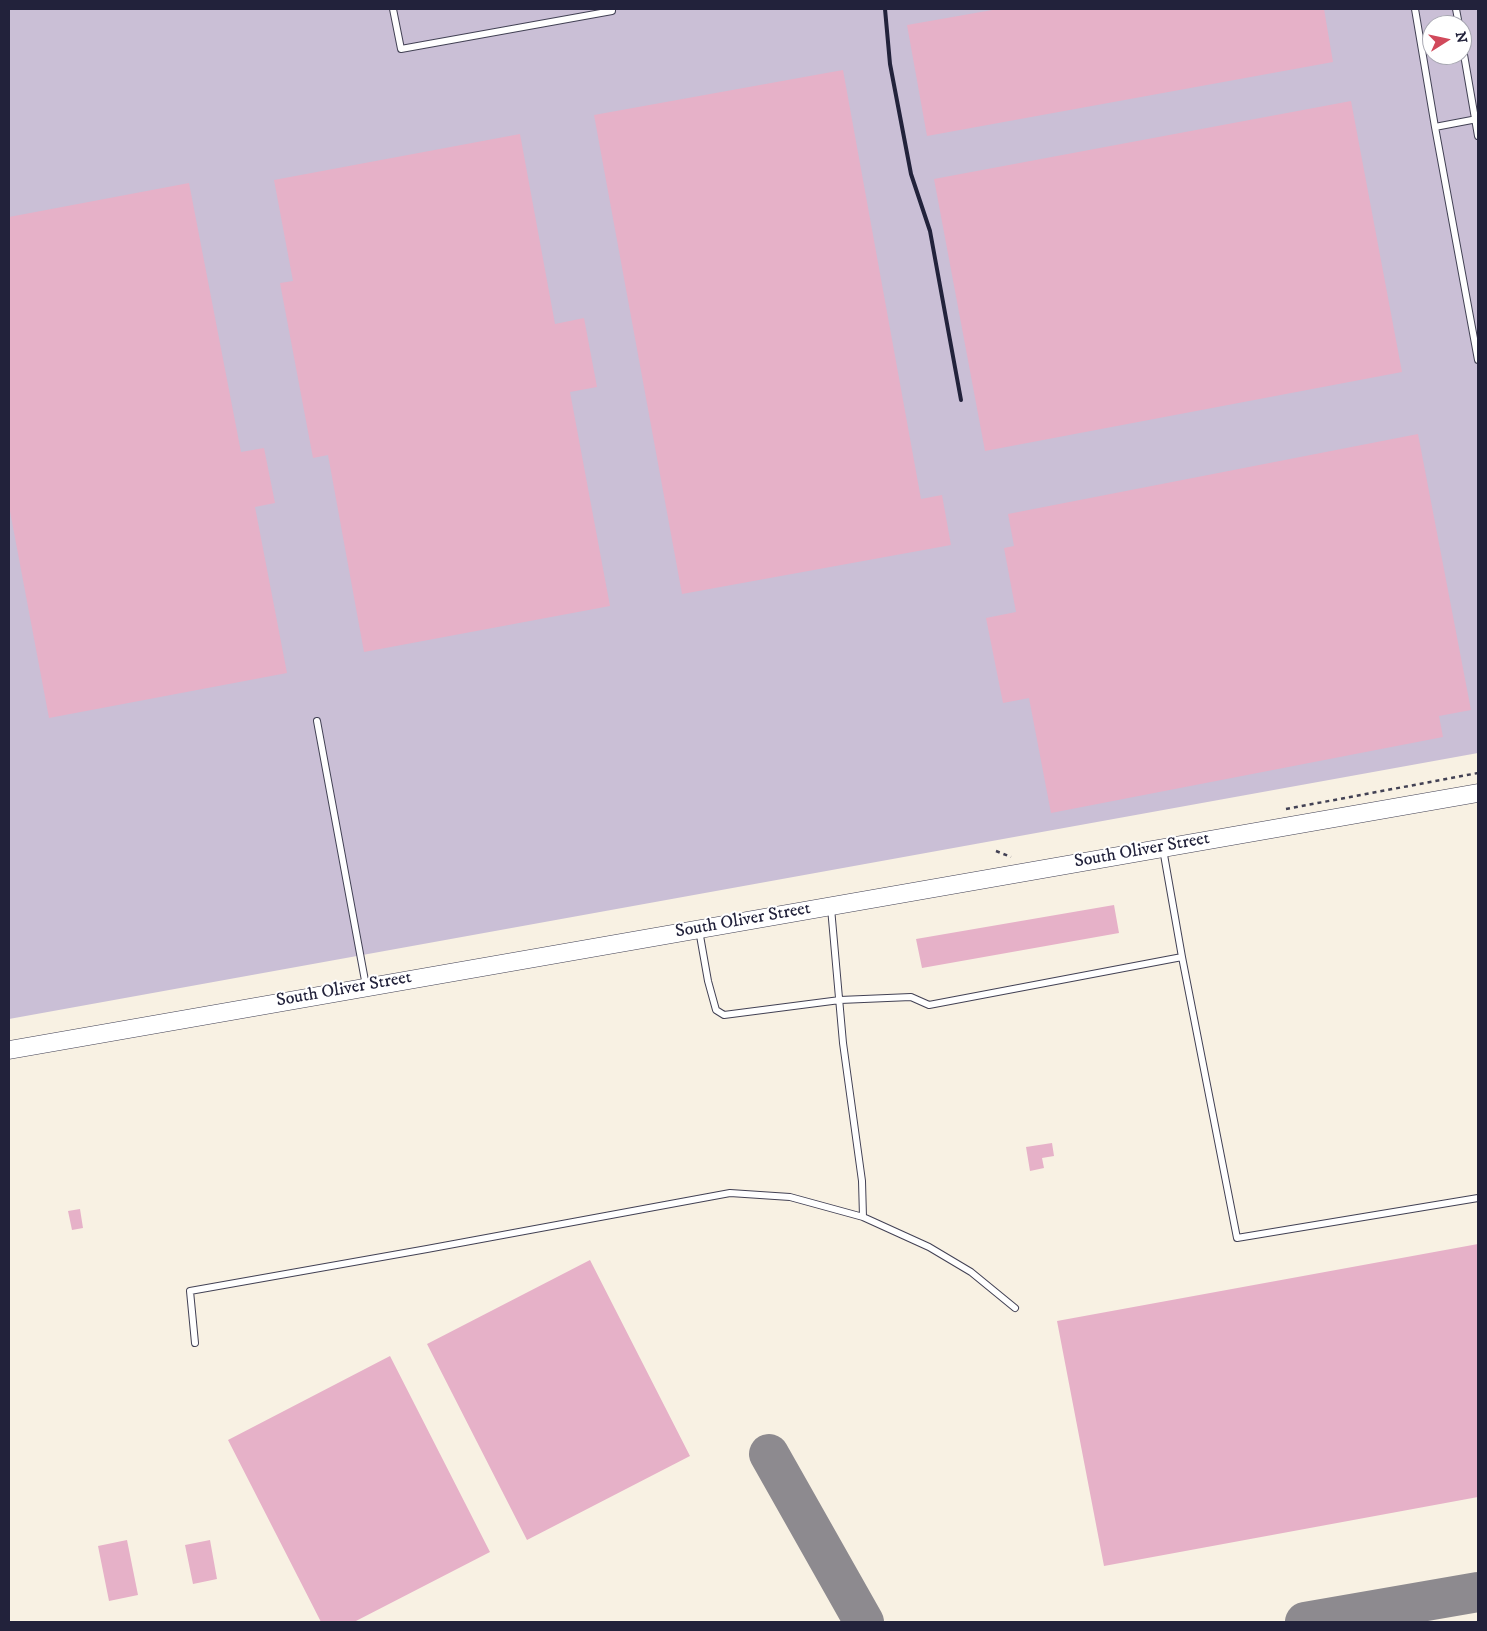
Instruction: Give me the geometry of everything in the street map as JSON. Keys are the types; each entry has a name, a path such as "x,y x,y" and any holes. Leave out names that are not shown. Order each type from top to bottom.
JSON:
{"main road":[{"name":"South Oliver Street","path":"9,1050 366,986 1478,793"}],"lane":[{"path":"394,9 401,49 612,11 612,9"},
{"path":"1415,9 1478,360"},
{"path":"1466,65 1477,119 1478,136"},
{"path":"1435,127 1477,119"},
{"path":"317,721 366,986"},
{"path":"1162,848 1237,1238 1478,1198"},
{"path":"830,906 843,1043 862,1181 863,1217"},
{"path":"699,928 708,981 716,1010 724,1015 840,1000 911,996 929,1005 1182,957"},
{"path":"195,1343 190,1291 730,1193 790,1197 863,1217 929,1248 971,1272 1015,1308"}],"shaded area":[{"path":"9,9 1478,9 1478,753 9,1019"}],"building":[{"path":"998,9 1324,9 1333,62 927,136 907,25"},
{"path":"843,70 921,499 942,495 951,545 682,594 594,115"},
{"path":"1351,101 1402,372 985,451 934,179"},
{"path":"520,134 555,324 584,318 597,387 570,392 610,606 364,652 328,455 313,458 280,283 293,281 274,180"},
{"path":"189,183 241,452 264,448 275,503 255,507 287,673 49,718 9,506 9,217"},
{"path":"1418,434 1471,710 1439,716 1443,737 1051,813 1029,698 1003,703 986,618 1016,612 1004,548 1014,546 1008,514"},
{"path":"1114,905 1119,933 922,968 916,939"},
{"path":"1052,1143 1054,1156 1042,1158 1044,1168 1030,1171 1026,1147"},
{"path":"80,1209 83,1228 72,1230 68,1211"},
{"path":"1478,1244 1478,1497 1104,1566 1057,1321"},
{"path":"590,1260 690,1456 527,1540 427,1344"},
{"path":"390,1356 490,1552 354,1622 321,1622 228,1440"},
{"path":"127,1540 138,1595 109,1601 98,1546"},
{"path":"210,1540 217,1579 193,1584 185,1545"}],"taxiway":[{"path":"769,1454 864,1622"},
{"path":"1305,1622 1478,1592"}],"railway":[{"path":"885,9 890,64 911,174 930,231 961,400"}]}
